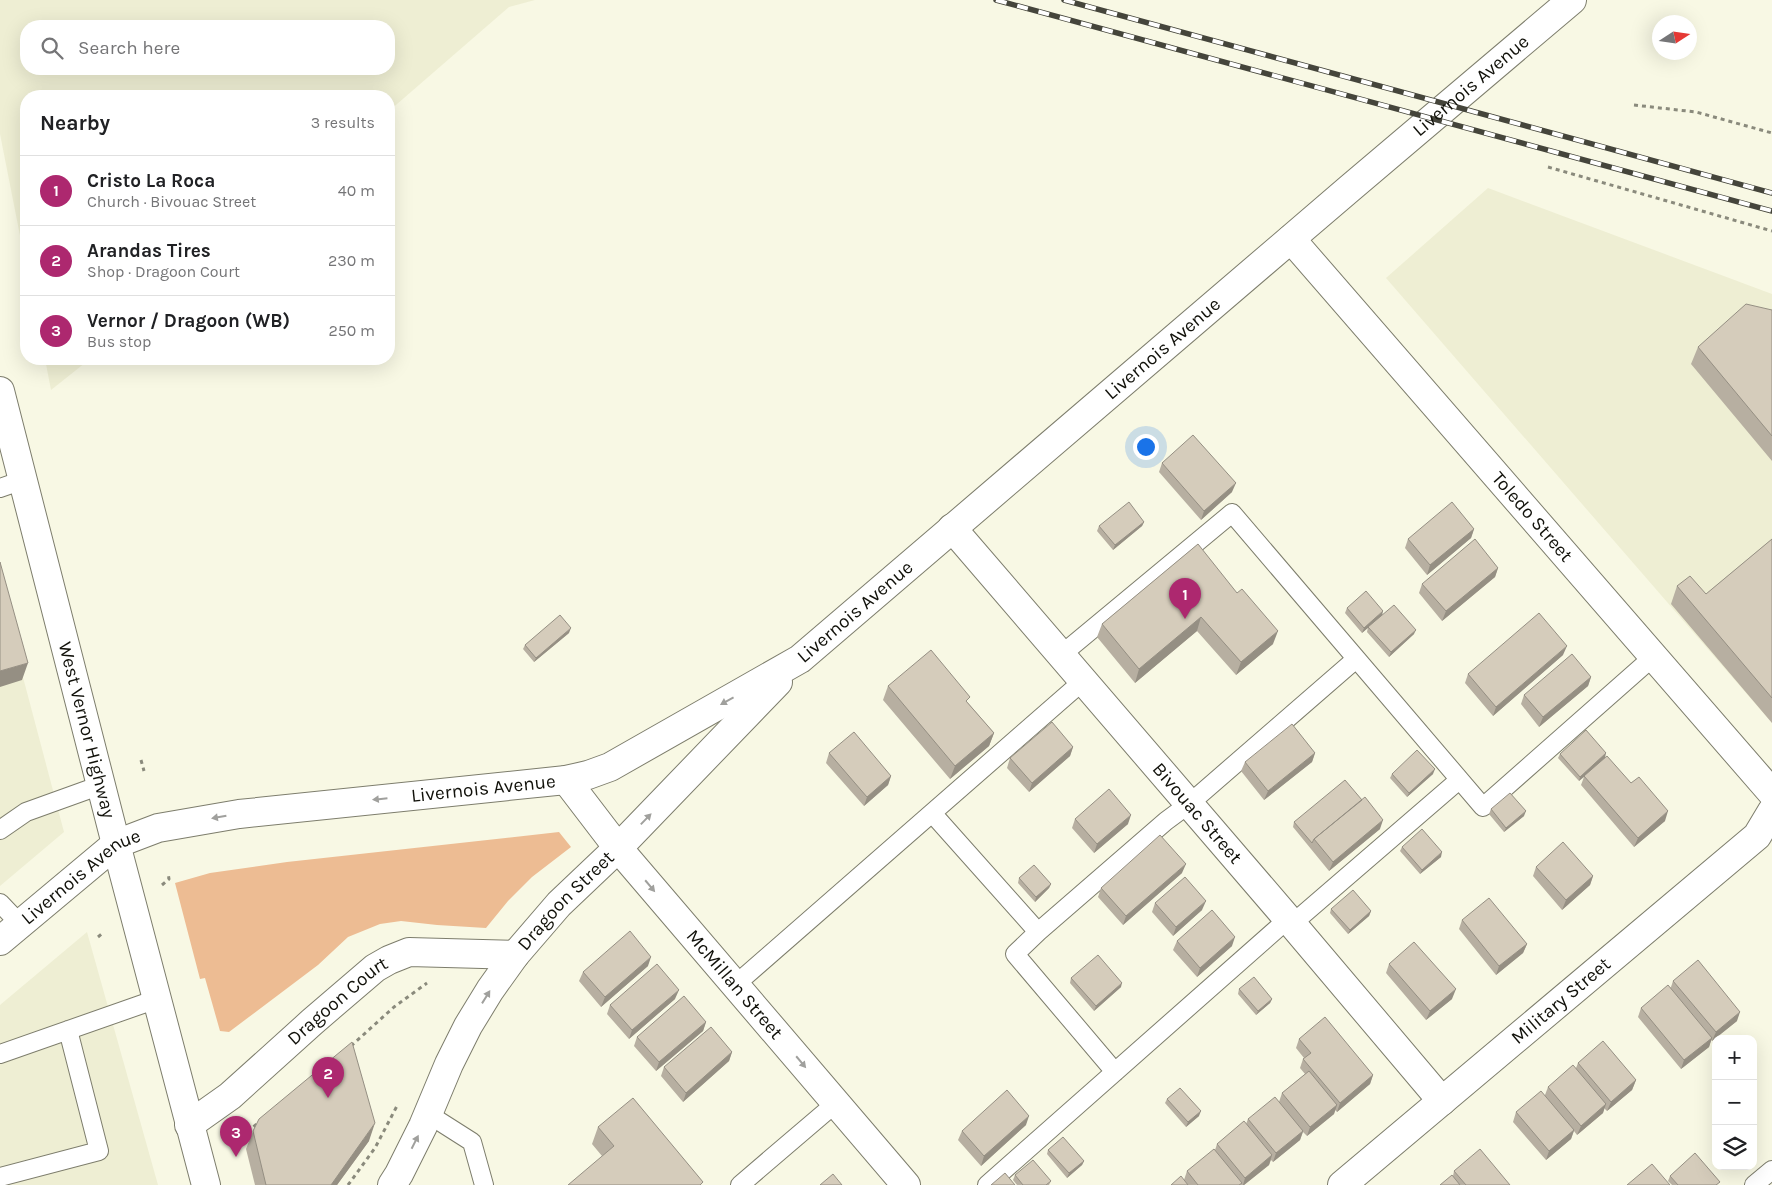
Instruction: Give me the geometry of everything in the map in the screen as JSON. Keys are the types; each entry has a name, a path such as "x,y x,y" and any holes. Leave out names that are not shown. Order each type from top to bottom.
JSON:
{"street":[{"name":"Livernois Avenue","path":"0,941 116,844 158,828 239,814 566,780 588,775 610,767 800,659 1572,0"},
{"name":"Toledo Street","path":"1291,239 1772,793"},
{"name":"West Vernor Highway","path":"0,391 11,484 101,786 206,1185"},
{"name":"Bivouac Street","path":"952,528 1442,1101"},
{"name":"Dragoon Street","path":"392,1185 428,1114 449,1064 468,1026 490,990 515,955 559,904 618,848 800,659"},
{"name":"McMillan Street","path":"566,780 618,848 906,1185"},
{"name":"Military Street","path":"1342,1185 1756,836 1772,811"},
{"name":"Dragoon Court","path":"189,1125 230,1096 375,968 389,960 409,952 515,955"}],"lane":[{"path":"1061,655 1232,513 1483,807 1653,657"},
{"path":"1115,1072 1015,954 1166,821 1189,804 1356,659"},
{"path":"735,985 1083,681"},
{"path":"988,1185 1115,1072 1459,780"},
{"path":"0,830 26,812 101,786"},
{"path":"932,813 1038,932"},
{"path":"0,903 20,924"},
{"path":"0,1054 157,999"},
{"path":"0,1177 99,1151 68,1030"},
{"path":"740,1185 836,1103"},
{"path":"428,1114 472,1142 484,1185"},
{"path":"1754,1185 1772,1170"}],"path":[{"path":"1634,105 1696,112 1772,133"},
{"path":"1548,167 1772,231"},
{"path":"137,765 141,760 144,771"},
{"path":"162,885 169,879 168,873"},
{"path":"98,937 104,932"},
{"path":"351,1046 394,1008 428,982"},
{"path":"348,1185 375,1148 402,1096"},
{"path":"239,1139 261,1120"},
{"path":"237,1134 238,1144"}],"shaded area":[{"path":"0,0 535,0 509,7 395,106 395,90 20,90 20,236 0,134"},
{"path":"1488,188 1772,294 1772,723 1386,278"},
{"path":"46,365 82,365 51,390"},
{"path":"0,600 24,681 64,832 0,886"},
{"path":"559,832 571,847 532,877 508,901 486,928 401,921 380,924 348,937 318,965 229,1032 220,1031 205,978 200,979 175,883 210,873 287,862"},
{"path":"87,932 158,1185 0,1185 0,1005"}],"building":[{"path":"1746,304 1772,310 1772,436 1698,347"},
{"path":"1193,435 1236,483 1204,511 1162,463"},
{"path":"1129,502 1144,522 1115,545 1099,526"},
{"path":"1452,502 1474,529 1430,565 1408,539"},
{"path":"1475,539 1498,568 1446,611 1422,584"},
{"path":"1772,539 1772,698 1677,586 1690,576 1706,594"},
{"path":"1198,544 1237,593 1242,589 1278,631 1241,662 1201,617 1139,669 1102,624"},
{"path":"0,562 28,663 0,671"},
{"path":"1366,591 1383,611 1364,628 1347,608"},
{"path":"1394,605 1416,630 1391,652 1368,627"},
{"path":"1539,613 1567,646 1496,707 1468,674"},
{"path":"560,615 571,628 536,658 525,645"},
{"path":"931,650 970,697 966,701 994,733 955,766 888,686"},
{"path":"1572,654 1591,677 1543,717 1524,695"},
{"path":"1052,722 1073,747 1032,783 1010,758"},
{"path":"1292,724 1315,753 1268,791 1245,762"},
{"path":"1586,730 1606,753 1580,777 1560,754"},
{"path":"854,732 891,776 867,797 829,753"},
{"path":"1417,750 1435,769 1409,793 1392,774"},
{"path":"1607,756 1631,783 1639,777 1668,811 1638,838 1584,776"},
{"path":"1345,780 1362,800 1314,839 1312,843 1294,822"},
{"path":"1109,789 1131,815 1097,844 1075,819"},
{"path":"1510,793 1526,811 1506,828 1491,809"},
{"path":"1365,797 1383,820 1333,862 1314,839"},
{"path":"1422,829 1442,852 1422,870 1402,847"},
{"path":"1160,835 1186,864 1126,916 1101,888"},
{"path":"1563,842 1593,876 1566,900 1536,867"},
{"path":"1034,865 1051,884 1036,897 1019,878"},
{"path":"1185,877 1206,901 1176,927 1155,903"},
{"path":"1353,890 1371,911 1350,930 1331,909"},
{"path":"1489,898 1527,944 1499,966 1462,920"},
{"path":"1212,910 1235,937 1200,968 1177,941"},
{"path":"630,931 651,957 605,997 583,972"},
{"path":"1414,942 1456,989 1430,1011 1389,964"},
{"path":"1098,955 1122,983 1096,1006 1071,978"},
{"path":"1698,960 1740,1012 1716,1032 1673,981"},
{"path":"657,964 679,990 632,1030 610,1005"},
{"path":"1254,977 1272,999 1258,1011 1239,989"},
{"path":"1668,985 1712,1038 1684,1060 1641,1008"},
{"path":"684,996 706,1022 659,1062 637,1037"},
{"path":"1325,1017 1373,1075 1340,1103 1303,1059 1311,1053 1299,1039"},
{"path":"711,1027 732,1052 686,1093 664,1067"},
{"path":"1603,1041 1636,1080 1611,1102 1578,1063"},
{"path":"352,1042 375,1123 331,1185 266,1185 253,1131 259,1119"},
{"path":"1573,1065 1606,1104 1581,1126 1548,1087"},
{"path":"1309,1071 1337,1105 1310,1127 1282,1093"},
{"path":"1180,1088 1201,1111 1188,1122 1167,1099"},
{"path":"1007,1090 1029,1116 984,1156 962,1131"},
{"path":"1541,1091 1574,1130 1549,1151 1516,1112"},
{"path":"1275,1097 1303,1131 1276,1153 1248,1119"},
{"path":"633,1098 703,1182 700,1185 568,1185 614,1146 598,1127"},
{"path":"1244,1121 1272,1155 1245,1178 1217,1144"},
{"path":"1063,1137 1084,1161 1069,1173 1048,1150"},
{"path":"1214,1149 1242,1183 1239,1185 1198,1185 1187,1171"},
{"path":"1480,1149 1510,1185 1466,1185 1454,1171"},
{"path":"1695,1153 1720,1182 1716,1185 1678,1185 1670,1176"},
{"path":"1033,1160 1051,1181 1046,1185 1023,1185 1015,1175"},
{"path":"1652,1164 1670,1185 1627,1185"},
{"path":"1005,1173 1015,1185 991,1185"},
{"path":"833,1174 842,1185 820,1185"},
{"path":"1452,1175 1460,1185 1440,1185"},
{"path":"1181,1176 1188,1185 1171,1185"}],"railway":[{"path":"996,0 1772,211"},
{"path":"1064,0 1772,193"}],"place":[{"name":"Cristo La Roca","path":"1185,619"},
{"name":"Arandas Tires","path":"328,1098"},
{"name":"Vernor / Dragoon (WB)","path":"236,1157"}]}
